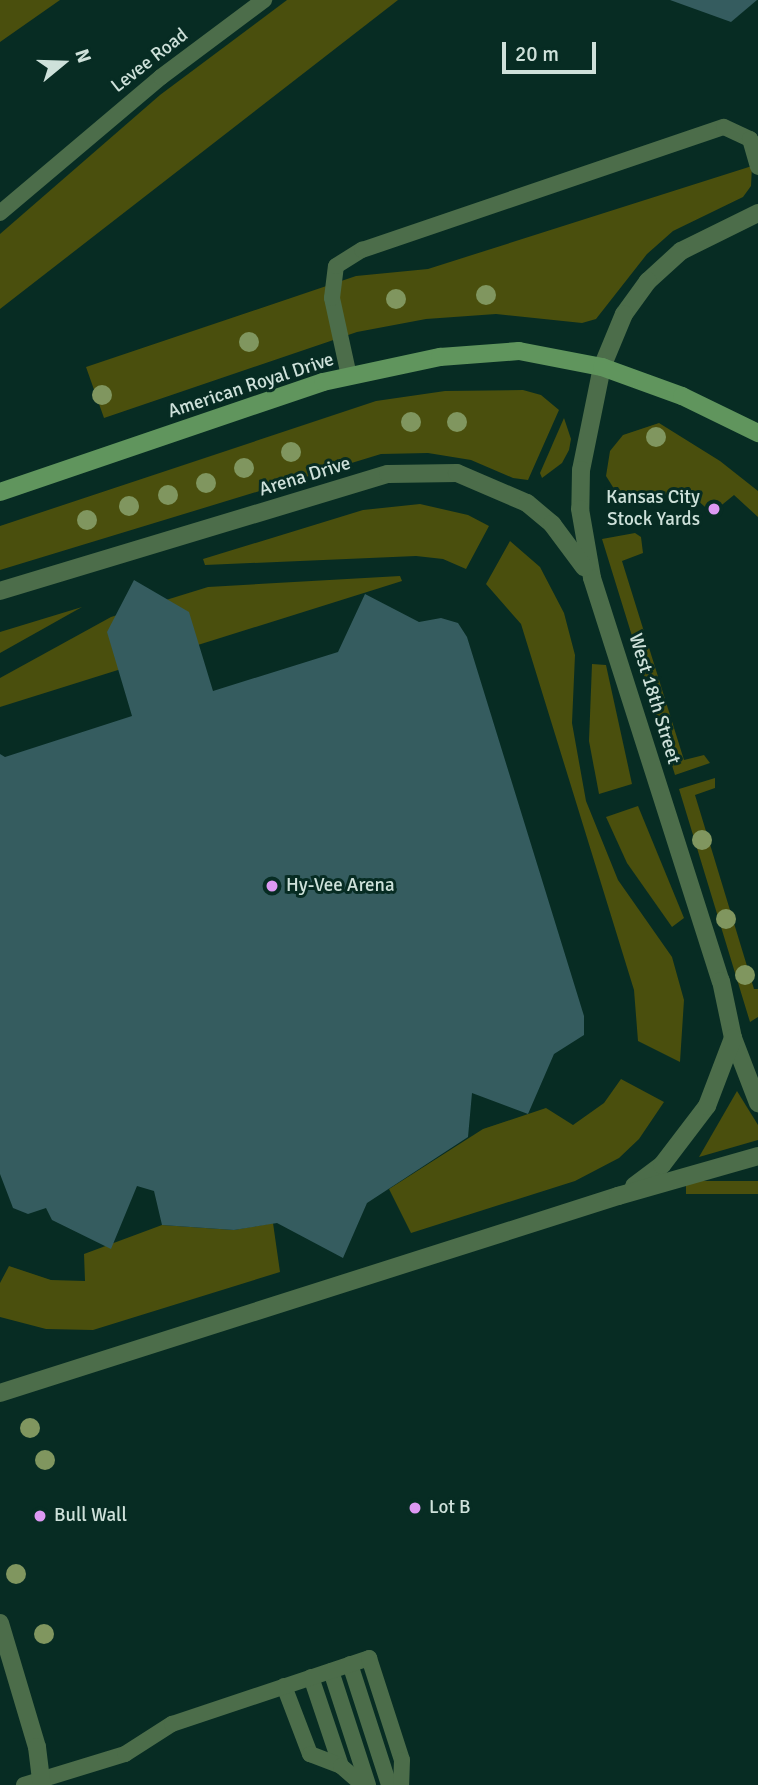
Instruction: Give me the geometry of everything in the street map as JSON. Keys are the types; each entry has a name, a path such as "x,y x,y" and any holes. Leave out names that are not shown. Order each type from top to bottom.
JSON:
{"main road":[{"name":"American Royal Drive","path":"0,492 349,376 440,357 519,351 602,368 682,396 758,433"}],"street":[{"name":"West 18th Street","path":"758,213 681,251 648,281 624,314 602,368 581,470 582,540 592,578 721,981 733,1038 758,1103"},
{"name":"Arena Drive","path":"0,591 388,474 457,473 527,503 552,524 592,578"},
{"path":"618,1196 645,1180 681,1144 712,1097 733,1038"},
{"path":"0,1393 618,1196 758,1156"},
{"path":"0,1623 37,1747 36,1783"}],"lane":[{"name":"Levee Road","path":"0,213 161,77 264,0"},
{"path":"349,376 332,298 336,266 362,250 724,127 750,139 758,167"},
{"path":"36,1783 125,1754 172,1724 369,1658 402,1760 401,1785"},
{"path":"350,1664 389,1785"},
{"path":"331,1671 368,1785"},
{"path":"311,1677 341,1766"},
{"path":"284,1686 310,1754 341,1766 363,1785"}],"green space":[{"path":"0,0 60,0 0,42"},
{"path":"287,0 398,0 0,309 0,234 160,95"},
{"path":"752,166 751,186 743,197 673,231 647,254 596,319 582,323 496,314 426,319 357,332 104,418 86,367 356,276 428,269"},
{"path":"523,390 541,395 559,410 528,480 513,478 471,460 428,453 381,454 0,570 0,526 376,401 445,391"},
{"path":"564,418 571,439 569,450 562,463 542,478 540,473"},
{"path":"659,423 720,461 758,491 758,517 734,495 712,513 688,492 632,498 616,492 606,476 610,451 623,435"},
{"path":"420,504 468,515 489,526 466,569 443,559 416,556 205,565 203,559 363,510"},
{"path":"635,533 641,537 643,553 622,561 684,760 704,755 710,763 675,775 602,539"},
{"path":"510,541 540,567 564,613 575,655 572,723 586,801 618,880 672,957 684,1000 680,1062 638,1041 634,990 521,624 486,584"},
{"path":"400,576 402,581 0,707 0,678 111,617 208,587"},
{"path":"82,607 0,653 0,632"},
{"path":"592,664 606,665 632,784 599,794 589,741"},
{"path":"715,778 715,788 695,795 754,989 758,989 758,1017 750,1022 679,789"},
{"path":"638,806 684,918 672,927 627,863 606,817"},
{"path":"621,1079 664,1102 639,1139 619,1158 575,1181 411,1233 389,1189 483,1129 546,1108 573,1125 604,1103"},
{"path":"737,1091 758,1125 758,1140 699,1157"},
{"path":"686,1181 758,1181 758,1194 686,1194"},
{"path":"273,1223 280,1272 93,1330 46,1329 0,1317 0,1283 9,1266 51,1280 85,1281 84,1254 162,1225 234,1230"}],"building":[{"path":"670,0 757,0 731,22"},
{"name":"Hy-Vee Arena","path":"134,580 189,612 213,691 338,652 365,594 419,622 441,618 458,623 467,637 584,1016 584,1035 554,1054 528,1114 472,1093 468,1137 367,1203 343,1258 277,1223 234,1230 162,1225 154,1191 137,1186 111,1249 52,1220 46,1208 28,1214 13,1208 0,1174 0,754 5,757 132,716 107,632"}],"place":[{"name":"Kansas City Stock Yards","path":"714,509"},
{"name":"Hy-Vee Arena","path":"272,886"},
{"name":"Lot B","path":"415,1508"},
{"name":"Bull Wall","path":"40,1516"}]}
